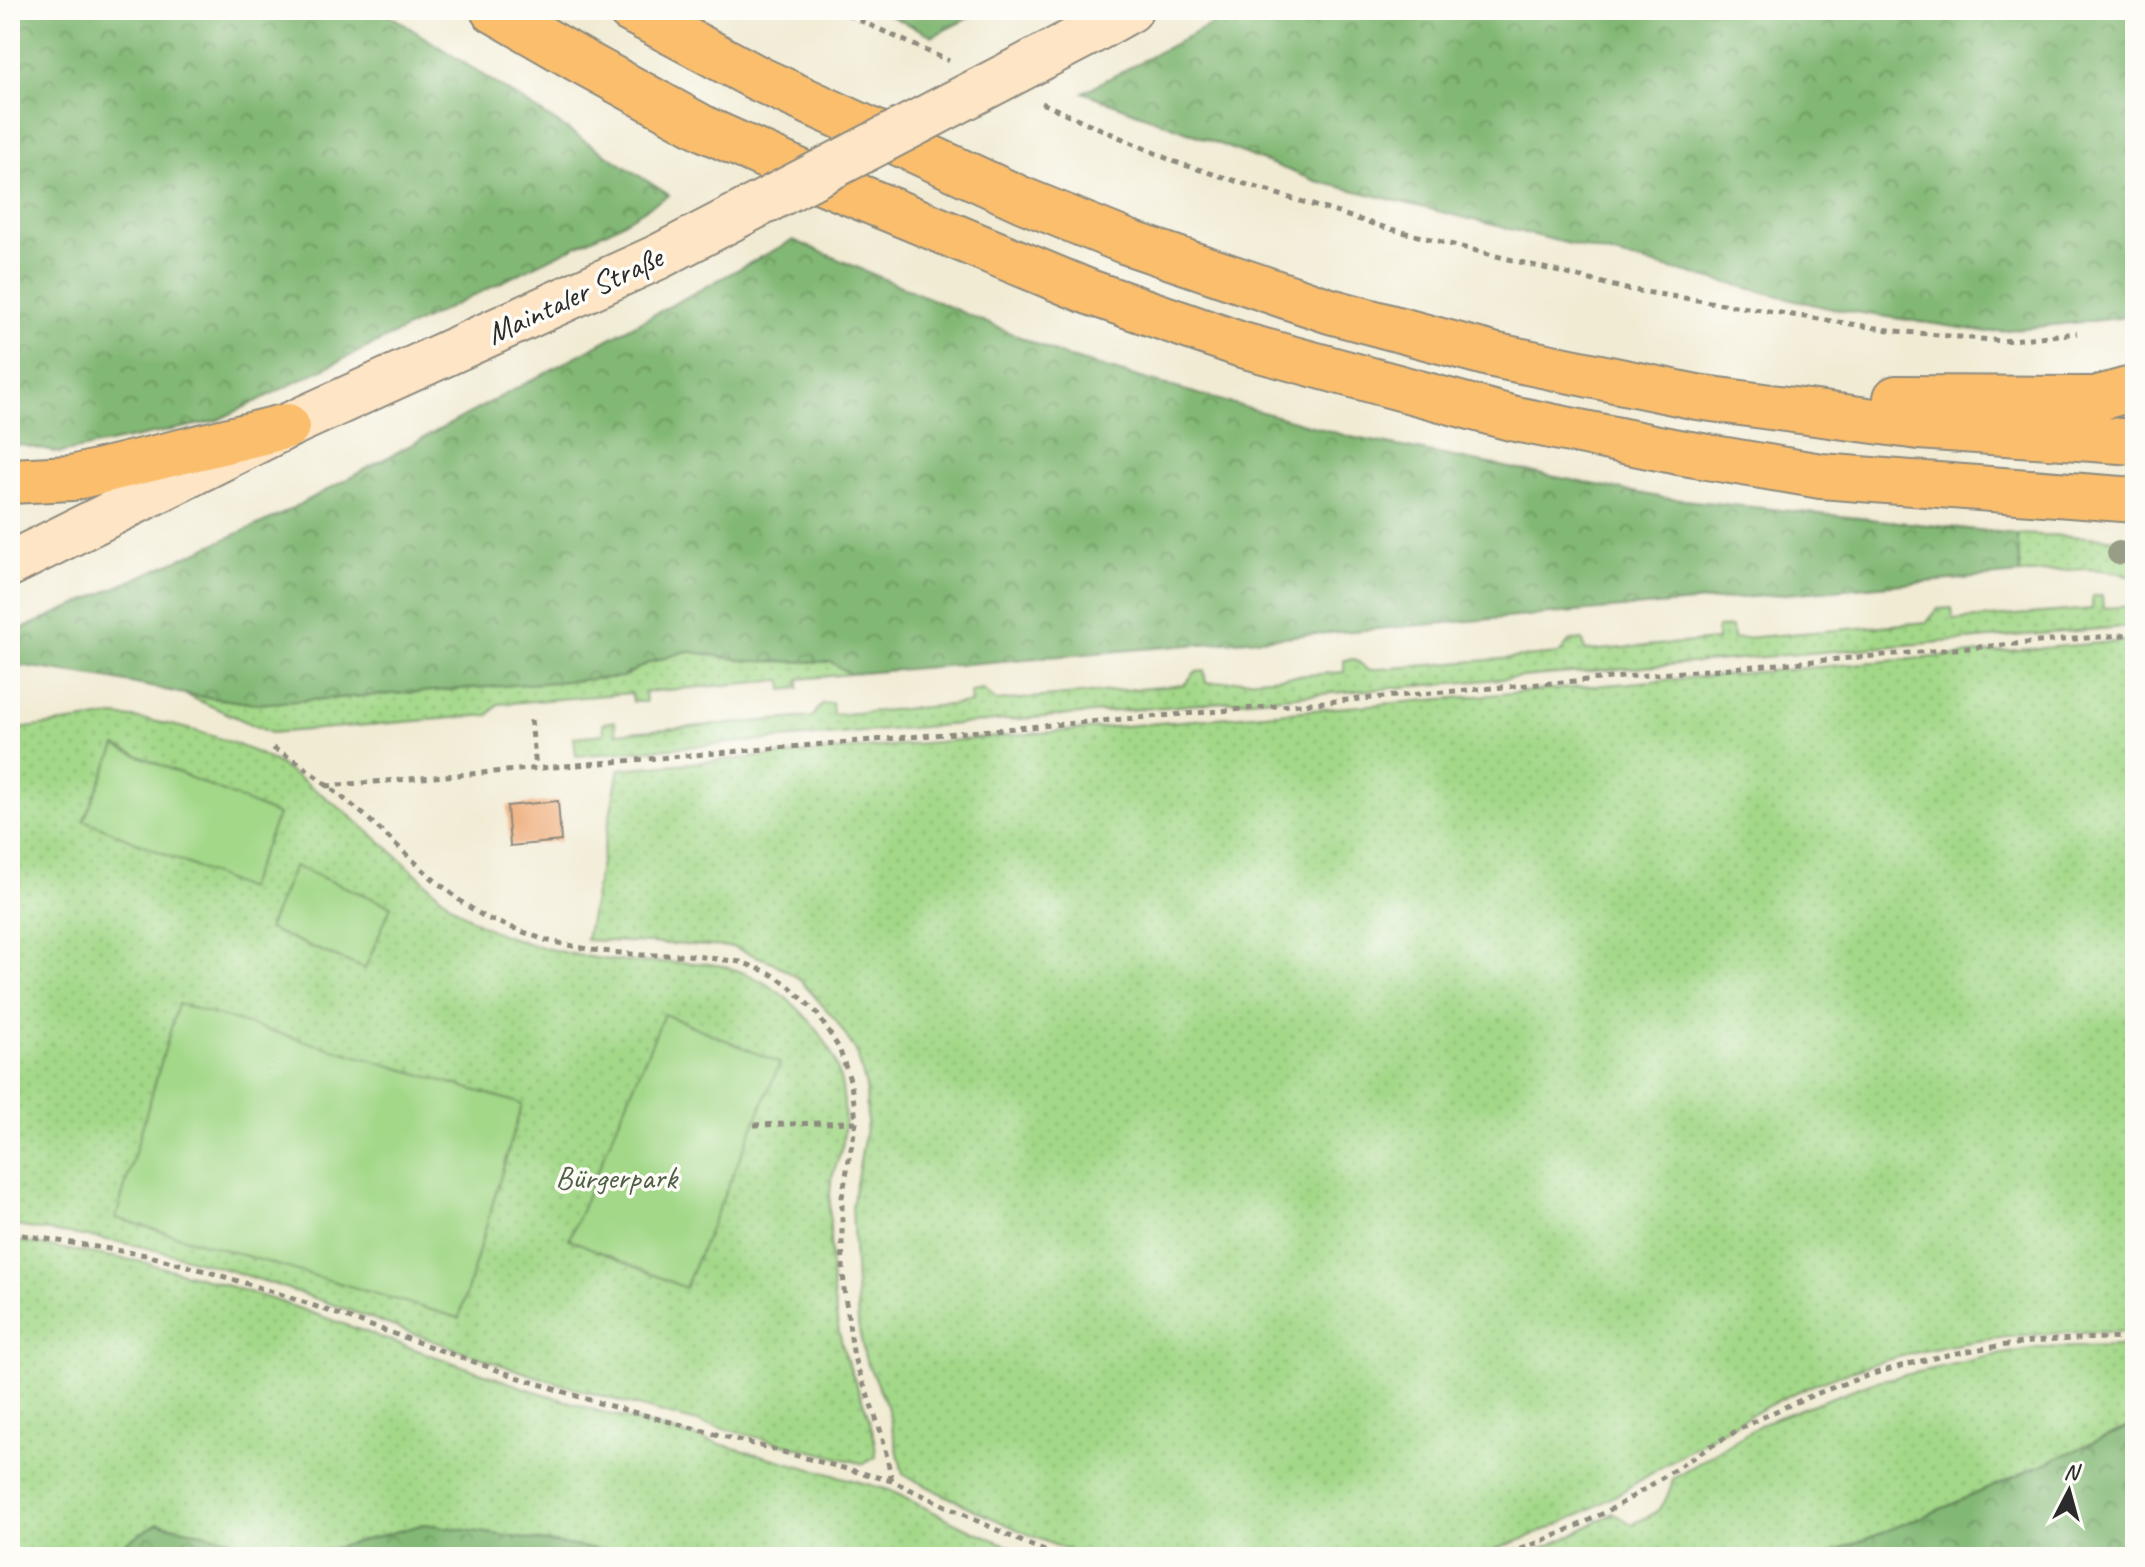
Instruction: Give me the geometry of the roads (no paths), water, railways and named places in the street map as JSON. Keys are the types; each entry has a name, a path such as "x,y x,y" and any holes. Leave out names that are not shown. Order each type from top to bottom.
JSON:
{"highway":[{"path":"493,10 707,130 821,181 1089,292 1242,345 1511,418 1678,452 1821,476 2135,500"},
{"path":"630,10 773,86 1023,200 1127,242 1330,311 1493,355 1697,397 1919,427 2135,442"},
{"path":"1697,397 2095,399 2135,388"},
{"path":"10,481 72,478 287,426"}],"main road":[{"name":"Maintaler Straße","path":"10,564 287,426 658,257 1130,10"}],"park label":[{"name":"Bürgerpark","path":"616,1177"}]}
